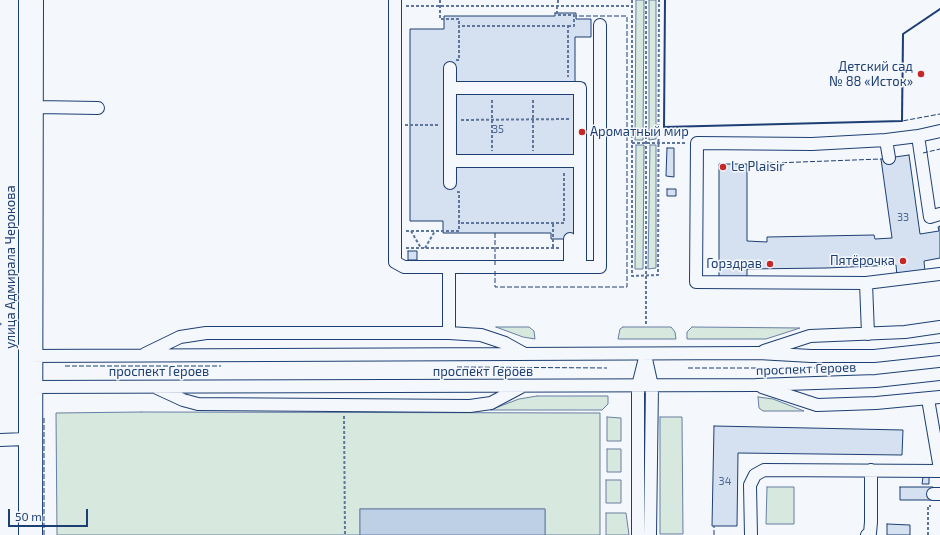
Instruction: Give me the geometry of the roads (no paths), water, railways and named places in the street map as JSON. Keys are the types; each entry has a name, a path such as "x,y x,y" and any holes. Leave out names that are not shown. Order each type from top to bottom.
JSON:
{"street":[{"name":"улица Адмирала Черокова","path":"25,0 30,386 36,535"},
{"name":"улица Адмирала Черокова","path":"30,356 37,107 37,0"},
{"path":"395,3 395,262 404,267 600,267 600,25"},
{"path":"450,68 450,183"},
{"path":"450,88 580,88 580,161 571,267"},
{"path":"37,107 98,108"},
{"path":"940,131 918,136 886,140 812,144 697,143 696,282 866,283 940,274"},
{"path":"918,136 930,217 940,214"},
{"path":"886,140 889,158"},
{"path":"450,161 580,161"},
{"path":"563,244 571,267"},
{"path":"449,267 449,333"},
{"path":"866,283 868,334"},
{"path":"758,353 810,336 868,334 940,327"},
{"path":"142,355 180,337 200,334 449,333 480,335 505,343 524,354"},
{"name":"проспект Героев","path":"30,356 758,353 810,356 874,356 940,349"},
{"path":"638,535 638,386 646,354"},
{"path":"646,354 652,386 650,535"},
{"name":"проспект Героев","path":"30,386 756,385 876,381 940,374"},
{"path":"154,386 183,400 198,404 470,406 490,403 523,385"},
{"path":"756,385 817,405 928,399 940,397"},
{"name":"улица Адмирала Черокова","path":"24,535 25,440 30,386"},
{"path":"751,535 750,485 755,475 764,470 940,470 928,399"},
{"path":"0,440 25,440"},
{"path":"867,535 870,532 871,522 871,470"}],"water":[{"path":"360,509 545,509 545,535 360,535"}],"place":[{"name":"Детский сад № 88 «Исток»","path":"921,74"},
{"name":"Ароматный мир","path":"582,132"},
{"name":"Le Plaisir","path":"723,167"},
{"name":"Пятёрочка","path":"903,261"},
{"name":"Горздрав","path":"770,264"}]}
